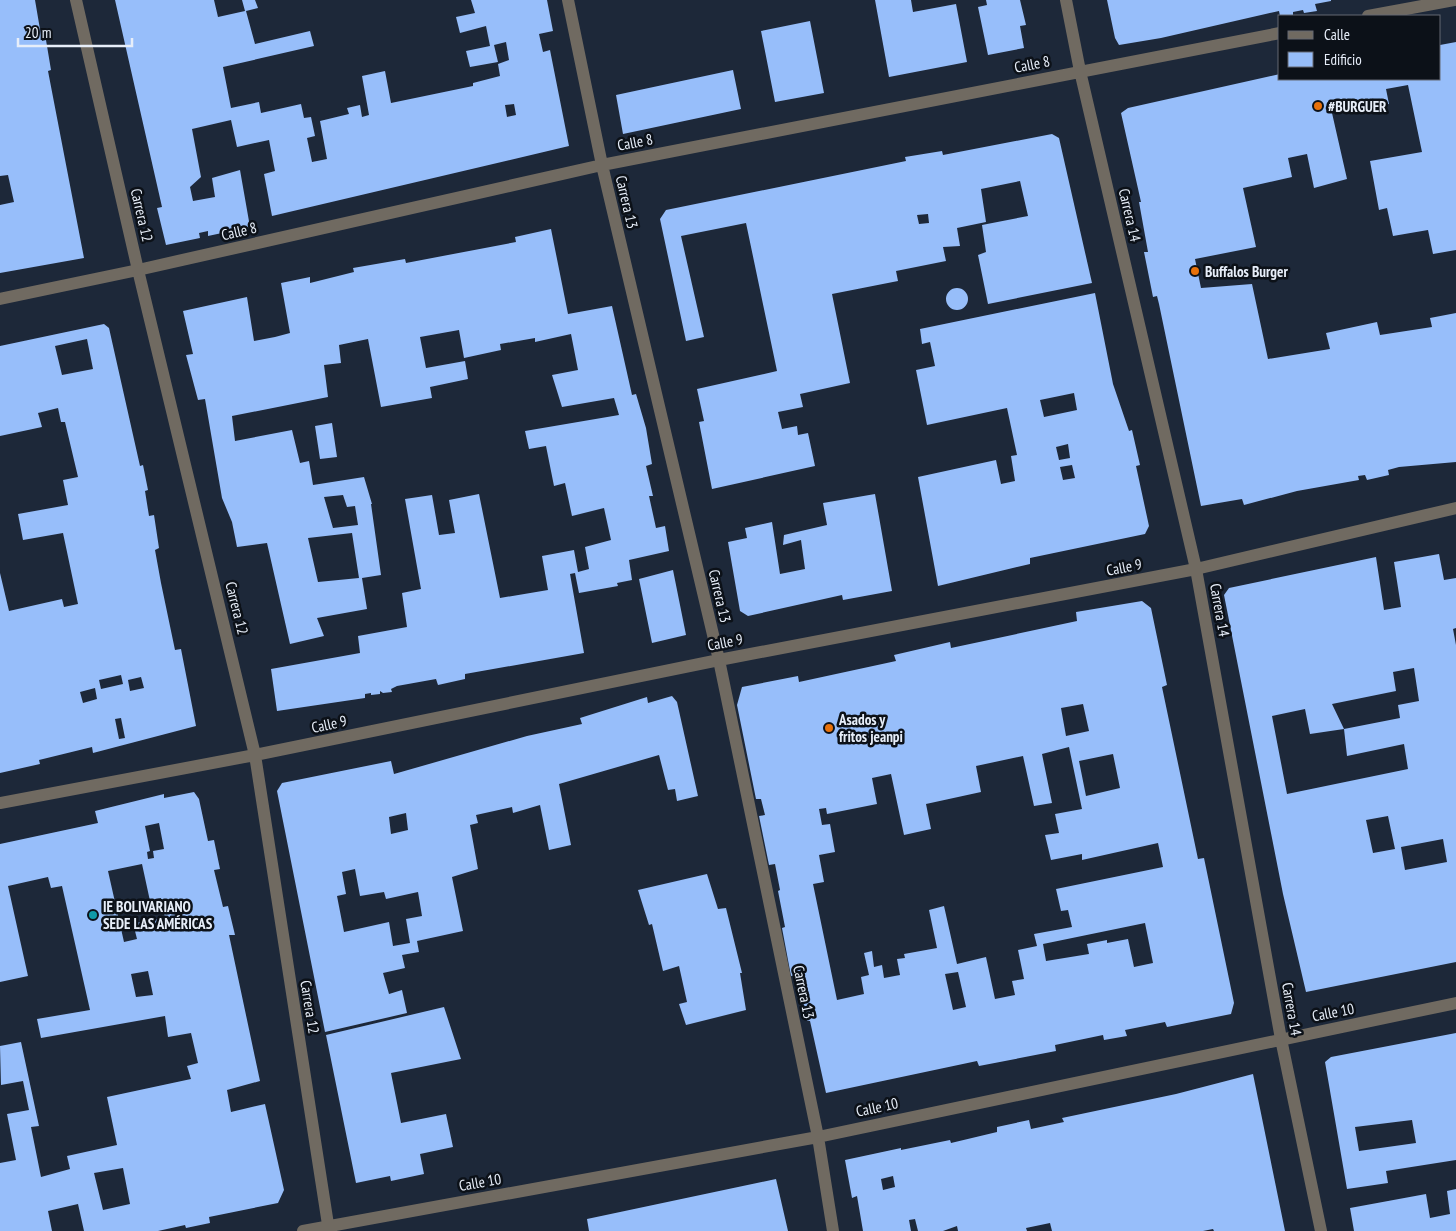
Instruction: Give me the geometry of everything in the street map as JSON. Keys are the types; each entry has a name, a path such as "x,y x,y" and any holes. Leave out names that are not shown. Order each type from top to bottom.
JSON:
{"street":[{"name":"Carrera 12","path":"76,0 138,270 255,755 328,1228"},
{"name":"Carrera 13","path":"568,0 602,165 718,660 818,1137 833,1231"},
{"name":"Carrera 14","path":"1066,0 1080,71 1196,569 1281,1038 1321,1231"},
{"path":"1373,15 1454,0"},
{"name":"Calle 8","path":"0,299 138,270 602,165 1278,33"},
{"name":"Calle 9","path":"0,803 255,755 718,660 1196,569 1456,508"},
{"name":"Calle 10","path":"303,1231 328,1228 818,1137 1281,1038 1456,1003"}],"building":[{"path":"0,0 35,0 42,41 46,40 51,70 48,71 84,258 0,273 0,205 14,202 8,175 0,176"},
{"path":"115,0 214,0 218,17 245,11 242,0 255,0 258,8 246,11 255,44 310,31 314,46 223,67 231,108 259,102 261,113 301,104 304,118 311,117 315,136 307,138 312,162 327,159 320,121 349,114 347,108 360,105 362,117 369,115 362,76 385,71 391,103 473,86 473,83 500,76 498,64 509,60 506,42 494,45 498,62 470,67 466,51 490,46 486,26 460,33 456,17 475,13 471,0 547,0 553,31 539,34 543,52 550,50 569,146 272,216 264,174 275,171 269,140 237,147 231,120 192,129 201,177 190,187 193,201 215,197 212,178 240,170 250,227 208,236 208,231 199,233 200,238 166,245 157,208 162,207","holes":["514,104 516,115 507,117 505,105"]},
{"path":"875,0 911,0 913,12 956,4 967,62 889,77"},
{"path":"986,0 1020,0 1026,25 1020,26 1024,48 988,55 978,7 987,5"},
{"path":"1107,0 1331,0 1315,4 1317,11 1304,13 1303,10 1293,12 1293,15 1280,15 1279,11 1161,38 1119,45 1115,38"},
{"path":"810,21 824,93 775,102 761,31"},
{"path":"1456,42 1456,250 1433,254 1428,230 1393,236 1387,208 1379,210 1370,161 1422,152 1408,85 1386,89 1389,104 1332,113 1347,179 1314,188 1307,154 1288,158 1292,177 1243,188 1256,247 1195,259 1201,288 1252,284 1268,359 1330,349 1326,333 1377,322 1380,335 1432,327 1430,318 1456,313 1456,462 1399,467 1388,470 1389,475 1367,480 1365,475 1358,476 1359,480 1297,491 1244,505 1242,499 1201,506 1159,304 1157,296 1153,297 1144,252 1148,252 1139,202 1141,202 1121,113 1128,108 1278,74 1278,80 1441,80 1441,45"},
{"path":"733,70 741,109 623,134 616,95"},
{"path":"1052,134 1059,138 1092,283 988,304 978,255 986,252 982,225 1028,216 1020,181 981,189 986,222 957,228 960,246 943,247 946,261 896,271 898,281 832,294 850,383 800,394 803,407 778,412 782,429 797,426 798,435 808,433 815,466 712,489 699,422 704,421 697,389 777,371 746,223 681,236 704,337 686,341 660,219 666,210 906,161 905,157 942,151 943,155","holes":["928,214 929,223 919,224 917,215"]},
{"path":"551,229 568,314 612,306 632,395 636,394 646,428 652,464 646,466 653,496 649,496 656,528 665,526 669,551 629,560 632,580 617,583 618,586 579,593 575,573 570,574 584,653 465,674 465,679 438,685 436,679 397,686 391,689 392,692 383,693 380,691 380,694 365,694 365,698 277,711 271,669 360,653 358,636 407,627 402,593 421,589 405,499 432,495 439,535 455,533 449,500 479,494 500,598 548,590 542,556 574,550 578,572 589,569 585,547 611,540 604,508 572,516 565,483 554,486 546,446 529,449 525,431 619,415 614,398 562,407 552,375 578,370 571,334 535,342 535,338 500,344 501,350 464,358 459,330 420,337 426,368 465,361 468,379 430,387 432,398 381,407 368,339 339,345 341,363 324,365 328,397 232,416 235,441 292,430 300,463 309,461 313,485 364,477 372,504 381,575 362,578 367,609 317,618 324,636 290,644 267,543 237,547 232,522 222,498 205,399 198,400 186,355 193,354 183,311 247,297 254,341 275,337 290,333 281,283 310,277 310,283 354,272 353,268 405,259 406,263 516,242 515,237","holes":["343,495 347,507 355,506 358,525 333,528 324,497","352,533 359,578 318,582 308,538"]},
{"path":"957,288 965,291 968,299 965,307 957,310 949,307 946,299 949,291"},
{"path":"1095,293 1113,384 1129,431 1132,430 1140,465 1136,466 1149,526 1145,534 1030,558 1030,564 938,586 918,477 996,460 1001,484 1015,481 1011,456 1017,455 1007,408 927,425 916,370 935,366 930,342 922,344 920,329","holes":["1074,393 1077,410 1044,417 1040,400","1068,444 1070,458 1059,460 1056,447","1072,465 1075,478 1063,480 1060,467"]},
{"path":"104,324 109,328 140,466 143,465 148,490 145,491 149,516 154,515 159,548 155,550 175,650 181,649 196,726 93,753 92,747 39,760 40,764 0,773 0,573 9,611 62,599 64,607 78,604 63,533 23,540 18,514 68,505 63,480 78,477 65,422 61,422 58,408 38,413 42,427 0,436 0,346","holes":["87,339 93,369 62,375 55,346","121,675 123,684 101,689 99,680","141,677 144,688 130,691 128,680","95,688 97,699 83,703 80,692","121,718 125,738 119,739 115,719"]},
{"path":"332,423 337,457 320,459 315,426"},
{"path":"875,494 892,591 843,600 842,595 748,616 740,611 728,542 747,538 745,528 772,522 780,574 805,569 801,540 783,545 784,535 827,525 823,503"},
{"path":"1439,554 1444,580 1456,578 1456,628 1453,629 1456,645 1456,962 1306,992 1283,894 1224,595 1229,588 1376,557 1384,610 1401,607 1394,562","holes":["1414,668 1419,701 1398,705 1400,718 1344,729 1332,704 1396,691 1393,672","1305,709 1310,734 1344,729 1347,756 1404,744 1408,769 1287,794 1272,716","1388,816 1395,849 1373,853 1366,820","1443,839 1447,862 1405,870 1401,847"]},
{"path":"673,570 686,635 652,643 639,579"},
{"path":"1142,601 1151,608 1167,685 1162,687 1198,859 1204,858 1234,1003 1231,1014 1167,1027 1165,1022 1125,1030 1127,1036 1104,1040 1103,1035 1055,1045 1056,1051 979,1066 977,1061 826,1093 810,1021 807,1021 798,975 791,976 782,928 785,927 775,864 769,865 759,816 765,815 761,799 756,799 737,705 742,687 798,676 799,682 896,661 894,655 950,642 951,648 1077,621 1076,612","holes":["1083,704 1089,731 1066,736 1061,708","1069,747 1082,809 1055,814 1059,833 1045,835 1051,860 1082,854 1082,860 1158,843 1163,867 1056,889 1061,911 1068,910 1072,927 1034,934 1037,946 1018,950 1024,979 1012,981 1015,995 995,999 986,957 957,964 944,906 929,910 937,948 904,954 905,958 897,959 900,975 884,978 882,965 874,967 872,951 864,953 869,975 861,977 864,994 837,1000 813,884 824,882 819,855 835,852 830,824 822,825 819,809 826,808 827,814 877,804 872,778 891,774 904,835 931,829 926,804 981,792 976,766 1023,756 1034,806 1052,803 1042,754","1113,754 1120,788 1086,796 1079,761","1145,923 1153,963 1134,967 1128,939 1107,943 1107,940 1087,944 1089,954 1046,961 1043,944","958,972 966,1007 953,1010 945,974"]},
{"path":"672,696 677,702 698,796 677,801 675,789 668,790 659,755 559,784 571,845 549,850 540,805 513,813 512,807 476,815 478,823 470,825 478,869 452,877 463,931 417,941 419,952 402,955 405,968 383,973 389,994 402,990 407,1013 325,1032 277,791 282,783 391,761 394,774 527,736 582,724 580,718 647,697 648,703","holes":["406,813 408,830 391,834 389,817","355,869 360,896 384,892 386,899 418,892 422,916 406,919 410,943 393,946 389,922 344,932 337,896 346,894 342,872"]},
{"path":"194,792 199,799 208,841 214,840 220,869 214,870 223,907 228,906 235,935 229,935 260,1081 227,1090 231,1112 265,1104 284,1190 278,1203 209,1217 210,1223 186,1228 185,1225 158,1231 84,1231 78,1204 48,1211 52,1231 0,1231 0,1163 16,1160 7,1114 29,1110 23,1081 1,1085 0,1046 21,1042 39,1126 31,1127 41,1177 70,1169 67,1156 117,1145 107,1097 191,1079 187,1066 198,1063 191,1033 168,1037 165,1016 41,1038 37,1019 90,1010 62,886 51,888 48,877 8,886 28,976 0,982 0,844 98,823 95,811 164,794 164,798","holes":["159,823 164,849 153,851 154,858 148,859 147,852 150,851 145,826","142,864 150,901 161,898 165,918 133,923 137,939 124,942 108,871","148,971 153,995 136,997 131,974","123,1168 130,1204 103,1210 94,1173"]},
{"path":"707,874 718,909 726,908 742,973 740,973 746,1010 686,1025 679,1004 687,1002 679,966 663,971 652,924 649,925 638,890"},
{"path":"444,1007 461,1059 391,1073 401,1123 446,1114 453,1147 420,1154 424,1174 391,1181 390,1176 356,1183 326,1035"},
{"path":"1456,1033 1456,1160 1386,1171 1388,1183 1347,1189 1325,1062 1331,1057","holes":["1412,1120 1416,1143 1359,1151 1355,1127"]},
{"path":"1253,1074 1285,1231 1214,1231 1213,1229 1203,1231 1052,1231 1050,1223 1026,1228 1027,1231 958,1231 957,1226 943,1231 918,1231 915,1219 909,1220 911,1231 863,1231 857,1196 852,1198 845,1160 950,1140 951,1143 997,1132 997,1127 1029,1120 1031,1129 1064,1122 1062,1118 1176,1094","holes":["893,1176 895,1187 883,1190 881,1179"]},
{"path":"776,1179 788,1231 589,1231 587,1219"},
{"path":"1456,1189 1456,1231 1354,1231 1350,1208 1426,1194 1430,1218 1450,1214 1447,1191"}],"place":[{"name":"#BURGUER","path":"1318,106"},
{"name":"Buffalos Burger","path":"1195,271"},
{"name":"Asados y fritos jeanpi","path":"829,728"},
{"name":"IE BOLIVARIANO SEDE LAS AMÉRICAS","path":"93,915"}]}
